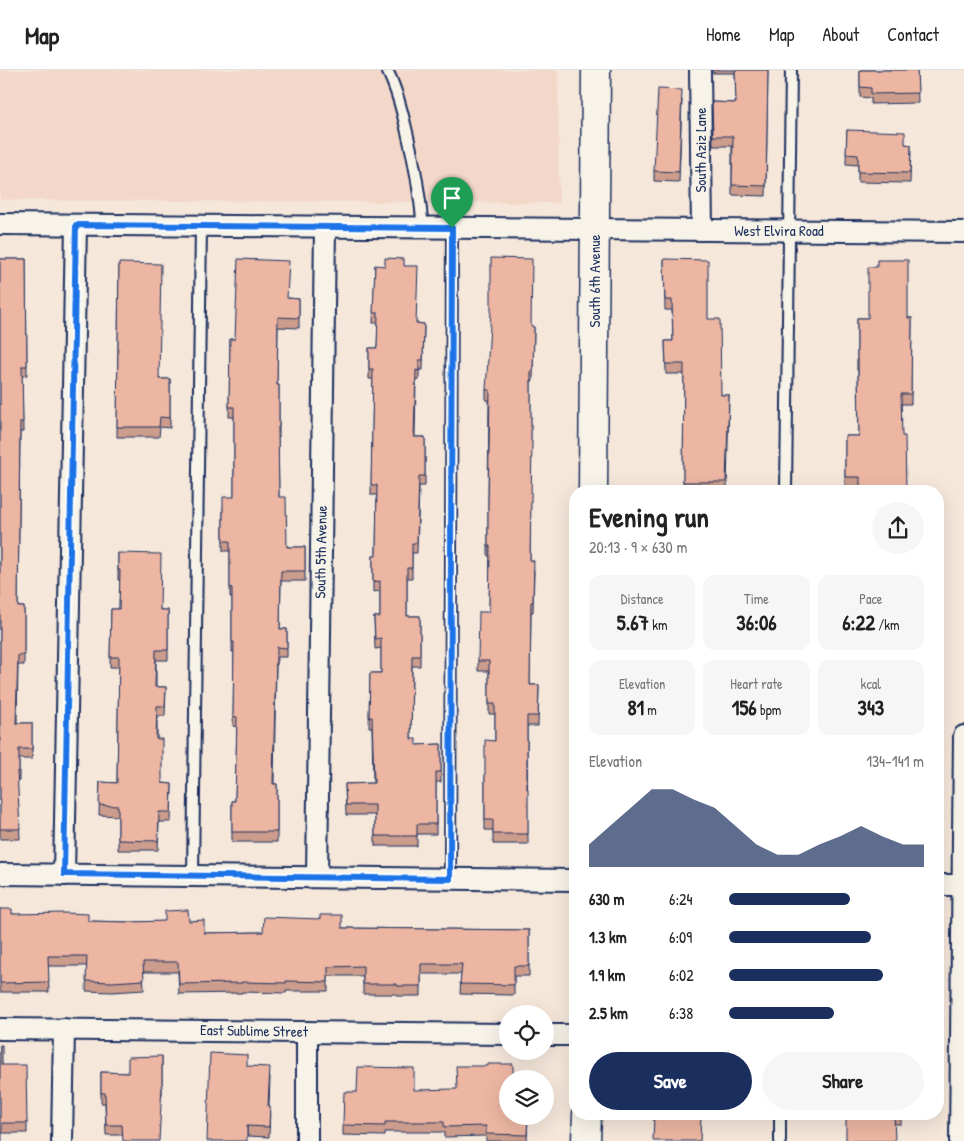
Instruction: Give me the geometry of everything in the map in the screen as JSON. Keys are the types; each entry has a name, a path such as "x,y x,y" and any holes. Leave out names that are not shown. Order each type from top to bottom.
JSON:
{"street":[{"name":"South 6th Avenue","path":"593,485 596,70"},
{"name":"South Aziz Lane","path":"700,70 702,230"},
{"name":"West Elvira Road","path":"0,224 964,232"},
{"path":"64,874 76,225"},
{"name":"South 5th Avenue","path":"317,877 326,227"},
{"path":"960,1141 964,736"},
{"path":"0,874 569,880"},
{"path":"944,885 963,885"},
{"name":"East Sublime Street","path":"0,1029 499,1034"},
{"path":"62,1141 64,1029"},
{"path":"307,1032 307,1141"},
{"path":"554,1034 569,1035"},
{"path":"586,1141 587,1120"}],"lane":[{"path":"387,70 395,86 407,130 419,188 424,228"},
{"path":"786,485 790,70"},
{"path":"193,876 201,226"},
{"path":"450,879 452,228"},
{"path":"780,1120 780,1141"}],"shaded area":[{"path":"0,70 558,70 559,203 0,200"}],"building":[{"path":"735,70 768,70 766,186 732,185 733,136 713,136 712,102 736,103"},
{"path":"860,70 917,70 918,93 871,94 871,88 860,87"},
{"path":"658,89 682,90 679,172 654,171"},
{"path":"847,130 905,132 905,144 911,145 910,173 858,172 858,155 846,154"},
{"path":"385,258 404,259 404,266 418,266 416,323 424,324 423,360 419,360 419,371 416,370 414,437 425,437 425,476 419,476 417,543 412,543 412,568 407,568 407,616 420,616 420,656 412,656 411,739 416,739 416,745 441,744 441,772 436,772 436,824 417,824 417,836 375,836 375,805 346,805 345,784 374,783 372,717 369,717 370,673 381,673 381,638 375,639 374,617 380,617 380,581 373,582 373,556 376,556 377,485 371,485 373,369 369,369 369,348 377,348 378,313 373,313 375,265 385,266"},
{"path":"491,258 532,259 531,326 534,327 533,371 531,371 530,560 534,561 533,602 531,602 530,685 539,685 538,716 527,716 528,834 493,834 493,820 485,820 485,740 495,741 495,704 489,704 489,661 478,661 479,612 489,612 490,390 486,390 491,310"},
{"path":"0,259 26,259 27,366 22,366 23,422 20,422 18,607 24,607 24,655 18,655 16,723 32,723 32,749 19,749 19,771 17,771 20,829 0,829"},
{"path":"238,259 289,261 287,298 299,299 299,318 278,317 279,497 286,497 287,547 305,547 305,571 281,571 280,629 287,629 287,648 277,647 276,655 273,784 277,784 277,832 232,832 232,801 235,801 237,717 233,716 234,642 232,642 230,541 223,541 223,497 234,497 234,407 229,407 230,339 235,339"},
{"path":"664,259 708,260 708,319 720,319 721,395 729,395 726,482 683,482 684,364 666,364 665,341 673,341 672,300 665,300"},
{"path":"877,260 908,260 908,318 912,318 911,394 901,394 902,436 905,436 906,485 860,485 860,477 845,477 845,436 859,436 857,318 868,318 868,267 877,267"},
{"path":"119,263 161,264 159,379 170,379 170,418 160,417 159,427 117,427"},
{"path":"118,553 161,554 160,610 168,610 168,650 156,650 155,687 166,687 165,706 157,706 156,739 162,739 162,783 172,784 171,812 159,812 158,841 118,840 118,806 99,805 100,782 117,783 119,657 110,657 111,609 119,609 120,570 118,570"},
{"path":"0,909 12,909 12,914 88,914 88,921 129,922 165,921 165,911 188,910 189,921 204,920 204,933 263,932 264,917 320,919 320,915 342,915 342,928 529,930 529,966 514,966 514,985 460,984 462,964 421,964 421,986 363,984 363,966 328,967 328,982 286,981 286,983 179,984 178,962 143,962 144,980 86,981 87,956 48,956 49,982 0,983"},
{"path":"0,1045 2,1045 2,1065 26,1065 27,1123 2,1123 2,1133 0,1133"},
{"path":"210,1053 247,1055 247,1066 270,1067 269,1127 247,1126 247,1141 207,1141"},
{"path":"162,1056 159,1141 123,1141 122,1125 106,1125 105,1093 101,1093 101,1072 128,1073 128,1057"},
{"path":"488,1064 513,1064 513,1070 499,1070 499,1125 528,1125 527,1135 486,1134 486,1126 444,1127 444,1122 385,1122 385,1126 343,1125 344,1092 357,1092 358,1067 414,1068 414,1090 457,1089 456,1066 488,1066"},
{"path":"654,1120 701,1120 700,1141 653,1141"},
{"path":"846,1120 894,1120 895,1141 846,1141"}],"route":[{"path":"76,225 452,228 450,879 64,874 76,225"}]}
